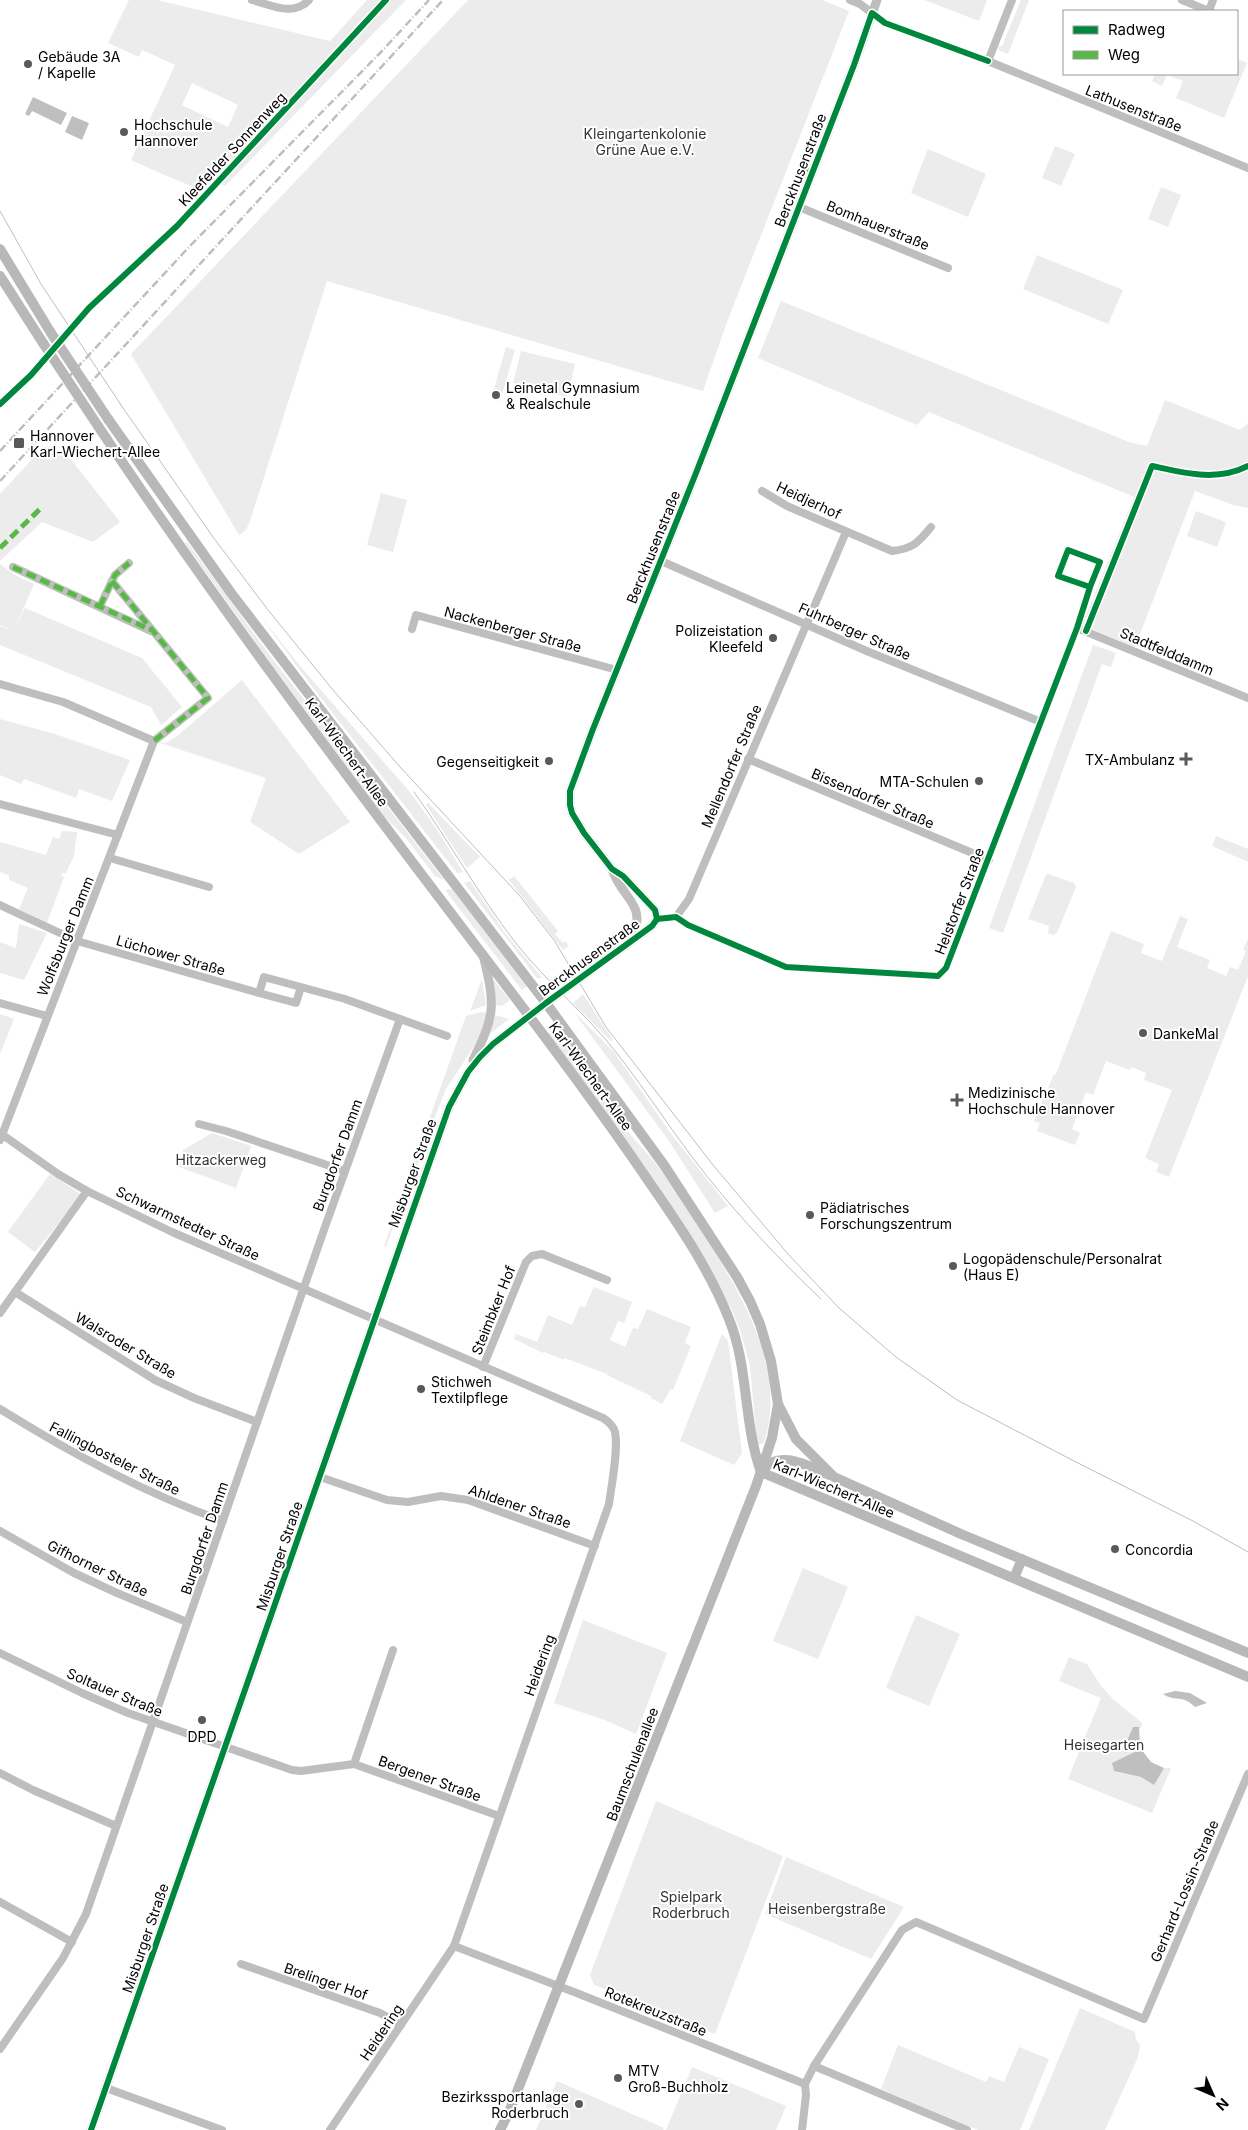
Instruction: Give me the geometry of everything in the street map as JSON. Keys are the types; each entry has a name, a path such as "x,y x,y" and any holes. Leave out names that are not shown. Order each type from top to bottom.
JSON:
{"main road":[{"name":"Karl-Wiechert-Allee","path":"0,250 51,333 108,419 231,593 546,1004 664,1165 737,1276 760,1324 768,1351 778,1404 796,1439 834,1477 961,1534 1248,1653"},
{"name":"Karl-Wiechert-Allee","path":"0,276 98,426 244,635 375,814 530,1016 636,1162 704,1268 729,1318 739,1348 749,1430 761,1472 1248,1677"},
{"name":"Baumschulenallee","path":"500,2130 560,1987 761,1472 772,1438 778,1404"},
{"path":"761,1472 770,1462 791,1460 834,1477"},
{"path":"1014,1578 1022,1559"}],"street":[{"path":"255,0 293,10 302,7 309,0"},
{"name":"Lathusenstraße","path":"850,0 860,4 885,23 988,61 1248,168"},
{"name":"Berckhusenstraße","path":"530,1016 655,924 657,919 655,910 623,876 612,869 579,826 570,806 569,795 584,750 661,560 799,207 877,0"},
{"path":"988,61 1012,0"},
{"path":"1182,0 1207,10"},
{"name":"Bomhauerstraße","path":"799,207 948,268"},
{"name":"Heidjerhof","path":"762,491 787,506 892,551 908,550 931,527"},
{"name":"Heidjerhof","path":"806,623 846,532"},
{"name":"Helstorfer Straße","path":"676,917 688,925 786,967 938,976 946,968 989,860 1100,562 1068,550 1058,576 1090,587"},
{"name":"Fuhrberger Straße","path":"661,560 869,652 1041,722"},
{"path":"100,606 115,575 129,563"},
{"path":"13,567 153,632"},
{"path":"0,684 63,702 154,742 208,698 112,581"},
{"name":"Nackenberger Straße","path":"412,629 416,616 617,670"},
{"name":"Mellendorfer Straße","path":"676,917 689,899 806,623"},
{"name":"Stadtfelddamm","path":"1077,628 1248,698"},
{"name":"Wolfsburger Damm","path":"1,1136 154,742"},
{"name":"Bissendorfer Straße","path":"748,759 989,860"},
{"path":"0,804 118,835"},
{"path":"110,858 209,887"},
{"name":"Berckhusenstraße","path":"612,869 616,882 637,911 637,926 630,942"},
{"name":"Lüchower Straße","path":"0,905 76,942 259,993 296,1003 301,987"},
{"path":"657,919 676,917"},
{"path":"468,1072 486,1031 493,1008 492,990 482,953"},
{"path":"259,993 264,977 345,999 446,1036"},
{"path":"0,1003 47,1016"},
{"name":"Misburger Straße","path":"91,2130 446,1116 468,1072 493,1044 530,1016"},
{"name":"Burgdorfer Damm","path":"0,2049 72,1942 86,1914 345,1171 400,1019"},
{"path":"199,1124 226,1131 345,1171"},
{"name":"Schwarmstedter Straße","path":"1,1136 87,1191 213,1250 375,1319"},
{"path":"0,1313 87,1191"},
{"name":"Steimbker Hof","path":"483,1367 526,1262 532,1256 542,1254 607,1280"},
{"name":"Walsroder Straße","path":"15,1292 155,1380 194,1398 257,1422"},
{"name":"Heidering","path":"330,2130 454,1946 609,1504 616,1436 610,1422 375,1319"},
{"name":"Fallingbosteler Straße","path":"0,1409 67,1450 116,1476 186,1508 223,1521"},
{"name":"Ahldener Straße","path":"320,1477 387,1500 408,1502 441,1496 468,1500 595,1546"},
{"name":"Gifhorner Straße","path":"0,1531 74,1573 187,1622"},
{"path":"354,1764 393,1650"},
{"name":"Soltauer Straße","path":"0,1652 82,1693 153,1723 224,1747"},
{"name":"Bergener Straße","path":"224,1747 292,1770 301,1771 354,1764 499,1816"},
{"path":"0,1773 33,1790 116,1826"},
{"name":"Gerhard-Lossin-Straße","path":"814,2066 902,1930 916,1922 1144,2019 1248,1774"},
{"path":"0,1902 72,1942"},
{"name":"Rotekreuzstraße","path":"454,1946 805,2084"},
{"name":"Brelinger Hof","path":"241,1964 380,2013 401,2025"},
{"path":"802,2130 806,2095 805,2084 814,2066 967,2130"},
{"path":"106,2088 222,2130"}],"green space":[{"path":"129,0 157,0 330,41 367,0 406,0 225,186 209,178 199,189 131,160 175,65 142,50 139,57 108,43","holes":["192,83 238,105 228,127 182,105"]},
{"name":"Kleingartenkolonie Grüne Aue e.V.","path":"468,0 822,0 849,11 727,322 703,391 327,281 250,521 246,530 239,535 131,354"},
{"path":"924,0 987,0 979,21"},
{"path":"1021,0 1029,0 1008,54 998,50 999,46 1002,46"},
{"path":"1238,59 1247,63 1224,118 1176,98 1183,81 1167,75 1238,75"},
{"path":"1155,75 1167,75 1162,86 1152,81"},
{"path":"1055,146 1075,154 1061,186 1042,178"},
{"path":"928,149 986,174 968,217 911,193"},
{"path":"1161,187 1181,195 1168,227 1148,219"},
{"path":"1037,255 1123,290 1108,324 1023,289"},
{"path":"781,301 1129,442 1147,446 1165,400 1240,430 1248,423 1248,508 1233,505 1195,491 1135,647 1082,625 1134,497 929,412 917,425 758,358"},
{"path":"506,347 515,350 500,401 491,399"},
{"path":"521,351 575,364 567,397 513,383"},
{"path":"39,452 55,453 70,458 120,522 93,542 42,522 0,561 0,494"},
{"path":"381,493 407,500 393,552 367,545"},
{"path":"1196,511 1226,522 1217,547 1187,536"},
{"path":"187,542 272,658 445,881 435,876 405,837 384,817 269,661 185,543"},
{"path":"0,564 15,575 34,584 15,628 25,608 142,658 182,707 161,725 151,707 0,645 0,626 14,631 0,625"},
{"path":"259,614 300,666 410,792 436,828 463,872 457,873 307,680"},
{"path":"1093,645 1116,653 1111,667 1102,664 1003,933 989,928"},
{"path":"242,680 350,822 299,854 250,822 266,778 154,741 165,743 176,737"},
{"path":"0,719 55,734 130,760 112,801 79,789 76,798 24,779 21,784 0,775"},
{"path":"428,803 480,857 467,868 426,805"},
{"path":"62,831 77,832 74,856 66,873 62,873 61,876 64,877 47,923 19,909 28,888 9,880 9,875 0,872 0,842 46,855 53,837 59,839"},
{"path":"1216,836 1248,849 1248,862 1212,846"},
{"path":"1048,874 1074,883 1076,887 1057,933 1053,935 1048,933 1049,926 1028,919"},
{"path":"514,876 558,931 555,934 563,943 565,941 569,946 563,950 509,880"},
{"path":"470,881 506,934 542,978 537,978 464,883"},
{"path":"452,889 527,986 522,990 445,890"},
{"path":"1180,916 1188,919 1177,947 1210,960 1207,968 1226,976 1230,967 1238,970 1246,951 1243,950 1248,939 1248,976 1169,1177 1156,1172 1159,1164 1145,1158 1172,1090 1144,1080 1146,1073 1132,1067 1130,1070 1106,1061 1093,1095 1086,1092 1072,1129 1080,1133 1075,1145 1037,1131 1040,1123 1034,1121 1054,1074 1056,1074 1111,931 1144,944 1141,953 1162,961"},
{"path":"19,924 47,933 24,980 0,973 0,942 16,948"},
{"path":"482,979 486,1005 470,1011"},
{"path":"493,979 510,1000 502,1006 496,1005"},
{"path":"583,994 613,1040 611,1041 573,1003"},
{"path":"573,1011 614,1052 672,1135 728,1206 715,1213 667,1138"},
{"path":"482,1012 488,1013 482,1034 446,1089 427,1137 397,1228 393,1227 386,1247 384,1246 466,1016"},
{"path":"0,1014 14,1019 0,1054"},
{"path":"495,1015 509,1019 491,1033 490,1032"},
{"path":"554,1029 625,1128 667,1179 711,1246 741,1299 754,1327 764,1356 770,1385 770,1414 764,1443 757,1445 750,1366 741,1333 732,1310 696,1245 548,1034"},
{"name":"Hitzackerweg","path":"212,1133 251,1146 236,1188 179,1167 183,1150"},
{"path":"50,1174 82,1195 35,1252 8,1232"},
{"path":"594,1287 632,1302 624,1323 618,1321 610,1340 625,1347 633,1328 638,1329 647,1309 691,1327 685,1343 691,1346 673,1390 671,1389 662,1404 651,1398 651,1396 607,1374 565,1358 564,1360 543,1353 514,1339 516,1334 537,1342 548,1315 572,1325 580,1306 585,1307"},
{"path":"722,1334 728,1341 742,1453 734,1465 680,1441"},
{"path":"803,1568 848,1587 818,1659 773,1641"},
{"path":"916,1615 960,1634 929,1706 886,1688"},
{"path":"583,1620 667,1653 636,1734 605,1720 554,1703"},
{"name":"Heisegarten","path":"1069,1657 1087,1664 1101,1686 1114,1700 1142,1723 1141,1728 1133,1727 1125,1745 1125,1753 1141,1746 1142,1749 1113,1763 1114,1771 1141,1777 1154,1784 1164,1768 1171,1768 1152,1813 1068,1779 1101,1698 1059,1681"},
{"name":"Spielpark Roderbruch","path":"656,1801 783,1856 715,2034 693,2025 686,2019 594,1985 590,1975"},
{"name":"Heisenbergstraße","path":"786,1857 904,1907 871,1959 765,1914"},
{"path":"1080,2008 1135,2032 1136,2040 1140,2045 1138,2057 1105,2130 1029,2130"},
{"path":"898,2045 986,2082 989,2076 1004,2082 1019,2047 1049,2059 1020,2130 978,2130 881,2089"},
{"path":"692,2067 786,2106 776,2130 666,2130"},
{"name":"Bezirkssportanlage Roderbruch","path":"557,2081 664,2128 663,2130 536,2130"}],"shaded area":[{"path":"33,97 67,113 61,125 32,111 29,116 25,114"},
{"path":"72,116 89,123 82,140 65,132"},
{"path":"1175,1691 1190,1693 1207,1703 1195,1707 1182,1699 1171,1698 1163,1694"},
{"path":"1133,1727 1139,1727 1140,1746 1125,1753 1125,1745"},
{"path":"1141,1749 1151,1762 1164,1768 1154,1785 1141,1777 1114,1771 1112,1763"}],"tram line":[{"path":"0,211 41,284 123,408 213,537 268,610 333,690 401,768 519,895 554,940 606,1027 713,1165 788,1254 839,1308 896,1357 957,1400 1193,1521 1248,1552"},
{"path":"414,792 489,905 527,957 607,1041 719,1191 776,1254 821,1299"}],"railway":[{"path":"0,451 189,247 382,51 429,0"},
{"path":"0,481 443,0"}],"marked path":[{"path":"799,166 813,172"},
{"path":"0,548 40,509"},
{"path":"100,606 115,575 129,563"},
{"path":"13,567 151,630"},
{"path":"112,581 208,698 154,741"}],"cycle path":[{"name":"Kleefelder Sonnenweg","path":"0,404 31,375 89,308 177,226 386,0"},
{"path":"91,2130 449,1107 468,1072 493,1044 652,926 657,919 655,910 623,876 612,869 584,833 572,813 570,791 696,473 854,65 872,13 885,23 988,61"},
{"path":"1086,631 1152,466 1200,475 1224,474 1248,466"},
{"path":"657,919 676,917 688,925 786,967 938,976 946,968 1077,628 1090,587 1058,576 1068,550 1100,562 1090,587"}],"place":[{"name":"Gebäude 3A / Kapelle","path":"28,64"},
{"name":"Hochschule Hannover","path":"124,132"},
{"name":"Leinetal Gymnasium & Realschule","path":"496,395"},
{"name":"Hannover Karl-Wiechert-Allee","path":"19,443"},
{"name":"Polizeistation Kleefeld","path":"773,638"},
{"name":"TX-Ambulanz","path":"1186,759"},
{"name":"Gegenseitigkeit","path":"549,761"},
{"name":"MTA-Schulen","path":"979,781"},
{"name":"DankeMal","path":"1143,1033"},
{"name":"Medizinische Hochschule Hannover","path":"957,1100"},
{"name":"Pädiatrisches Forschungszentrum","path":"810,1215"},
{"name":"Logopädenschule/Personalrat (Haus E)","path":"953,1266"},
{"name":"Stichweh Textilpflege","path":"421,1389"},
{"name":"Concordia","path":"1115,1549"},
{"name":"DPD","path":"202,1720"},
{"name":"MTV Groß-Buchholz","path":"618,2078"},
{"name":"Bezirkssportanlage Roderbruch","path":"579,2104"}]}
